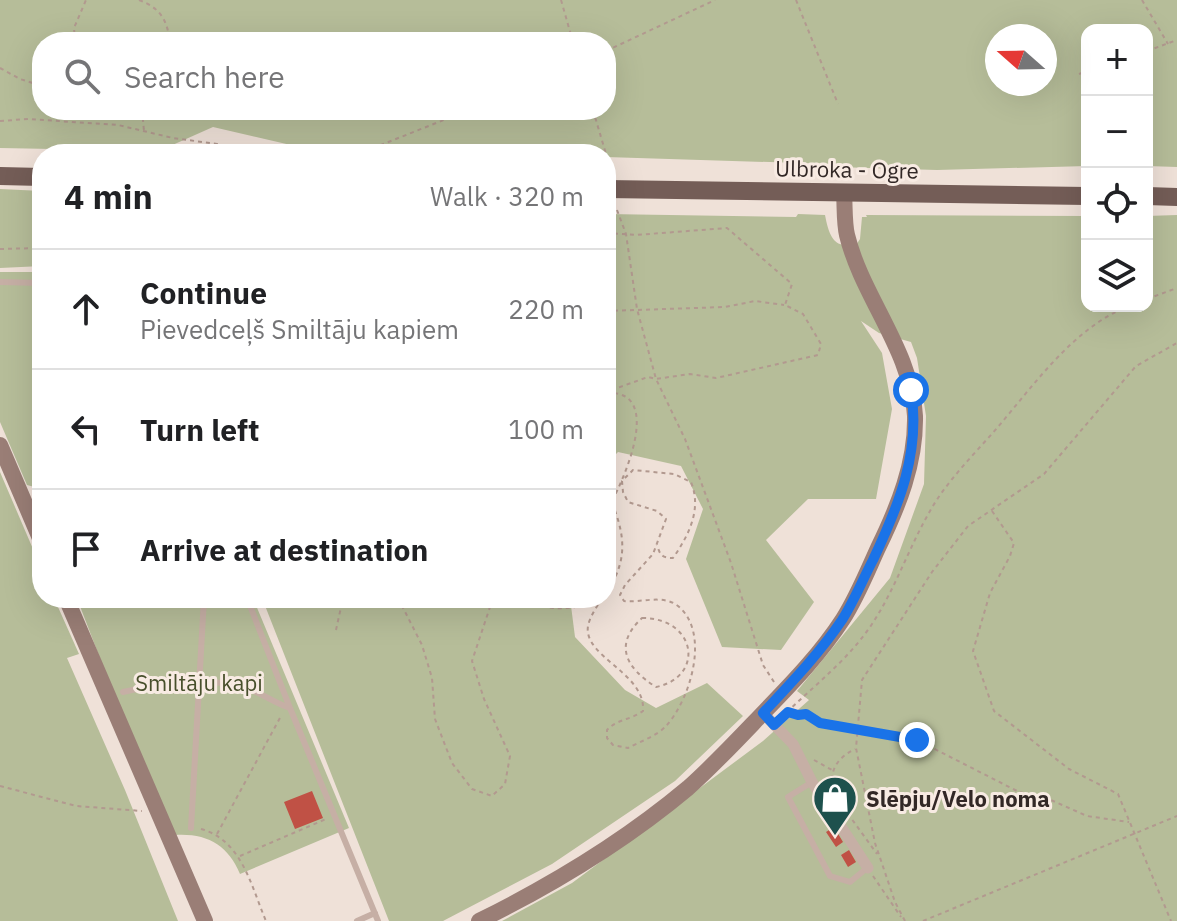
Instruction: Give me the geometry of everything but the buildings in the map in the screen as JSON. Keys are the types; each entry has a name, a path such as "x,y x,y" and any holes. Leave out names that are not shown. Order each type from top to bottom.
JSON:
{"main road":[{"path":"0,176 32,177"},
{"name":"Ulbroka - Ogre","path":"616,189 1081,196"},
{"path":"1153,196 1177,197"}],"street":[{"path":"479,921 548,884 634,828 687,788 768,719 783,692 844,617 892,519 909,472 915,413 900,357 847,236 844,193"},
{"path":"0,445 32,520"},
{"path":"70,608 205,921"},
{"path":"768,719 793,744 812,782 868,868"}],"lane":[{"path":"0,282 32,283"},
{"path":"191,828 203,608"},
{"path":"251,608 287,708 376,917 357,921"},
{"path":"123,692 181,681 199,681 247,689 287,708"},
{"path":"812,782 788,797 830,876 850,882 868,868"}],"path":[{"path":"74,32 86,0"},
{"path":"139,0 161,12 168,32"},
{"path":"561,0 570,32"},
{"path":"616,46 715,0"},
{"path":"796,0 838,104"},
{"path":"1142,0 1168,44"},
{"path":"1153,49 1177,40"},
{"path":"0,68 32,83"},
{"path":"0,121 32,119"},
{"path":"43,120 118,125 173,138 217,144"},
{"path":"143,120 144,131"},
{"path":"383,144 444,120"},
{"path":"596,120 603,144"},
{"path":"617,210 626,234 637,309 656,379 685,439 731,563 763,665 783,692"},
{"path":"616,234 727,228 792,284 785,305"},
{"path":"0,249 32,248"},
{"path":"1153,297 1177,288"},
{"path":"616,310 725,307 755,301 785,305 803,314 821,344 818,355 716,378 690,374 656,379 648,377 616,388"},
{"path":"768,719 788,712 818,686 868,630 886,603 926,518 949,483 1062,354 1090,329 1119,312"},
{"path":"904,921 879,857 856,748 862,680 932,572 968,526 1044,474 1136,366 1177,343"},
{"path":"616,393 628,398 635,407 637,430 616,494"},
{"path":"622,481 633,470 648,469 674,474 691,482 696,495 694,517 684,543 673,558 660,555 657,545"},
{"path":"597,608 588,628 590,640 638,687 644,699 643,711 633,719 614,722 607,730 607,738 613,745 628,748 665,728 692,680 695,649 689,622 677,605 654,599 624,601 620,595 657,545 666,519 657,511 628,502 622,481"},
{"path":"992,510 1014,543 990,593 973,651 994,711 1069,769 1118,794 1171,921"},
{"path":"616,515 622,534 623,559 616,578"},
{"path":"336,630 341,608"},
{"path":"403,608 422,645 432,678 435,719 452,763 472,789 492,796 505,784 510,756 484,699 472,661 490,608"},
{"path":"550,608 580,608"},
{"path":"642,618 666,621 685,636 688,658 682,672 669,684 656,687 641,678 627,660 625,643 630,629 642,618"},
{"path":"217,834 287,708"},
{"path":"788,712 806,714 820,723 917,740 1019,792 1051,800 1087,816 1130,822"},
{"path":"856,748 842,756 833,771 833,790 879,857"},
{"path":"801,760 817,760 833,771"},
{"path":"0,786 76,806 159,813"},
{"path":"239,856 335,815"},
{"path":"923,921 1177,816"},
{"path":"191,828 217,834 230,844 239,856 266,921"},
{"path":"868,868 904,921"}],"green space":[{"path":"0,0 1177,0 1177,167 1153,166 1153,24 1081,24 1081,166 937,170 616,157 616,144 286,144 213,127 175,144 32,144 32,149 0,148"},
{"path":"0,189 32,191 32,266 0,268"},
{"path":"616,214 825,215 833,239 848,246 856,245 860,239 862,217 866,215 1081,216 1081,312 1153,312 1153,216 1177,215 1177,921 502,921 572,883 763,741 809,700 797,691 890,578 924,484 926,416 917,358 911,342 879,333 861,321 882,353 892,409 876,499 808,499 766,540 814,602 781,650 722,647 686,559 703,509 681,466 616,454"},
{"path":"0,272 32,272 32,486 27,485 0,422"},
{"path":"0,472 32,547 32,608 58,608 79,654 67,658 178,921 0,921"},
{"name":"Smiltāju kapi","path":"81,608 257,608 349,828 240,874 229,855 215,843 197,836 175,835"},
{"path":"266,608 571,608 575,637 625,690 656,708 707,683 743,716 675,781 552,864 443,921 389,921"}],"place":[{"name":"Slēpju/Velo noma","path":"835,837"}],"route":[{"path":"911,390 915,413 914,439 909,472 892,519 844,617 821,648 763,713 774,725 788,712 806,714 820,723 917,740"}]}
